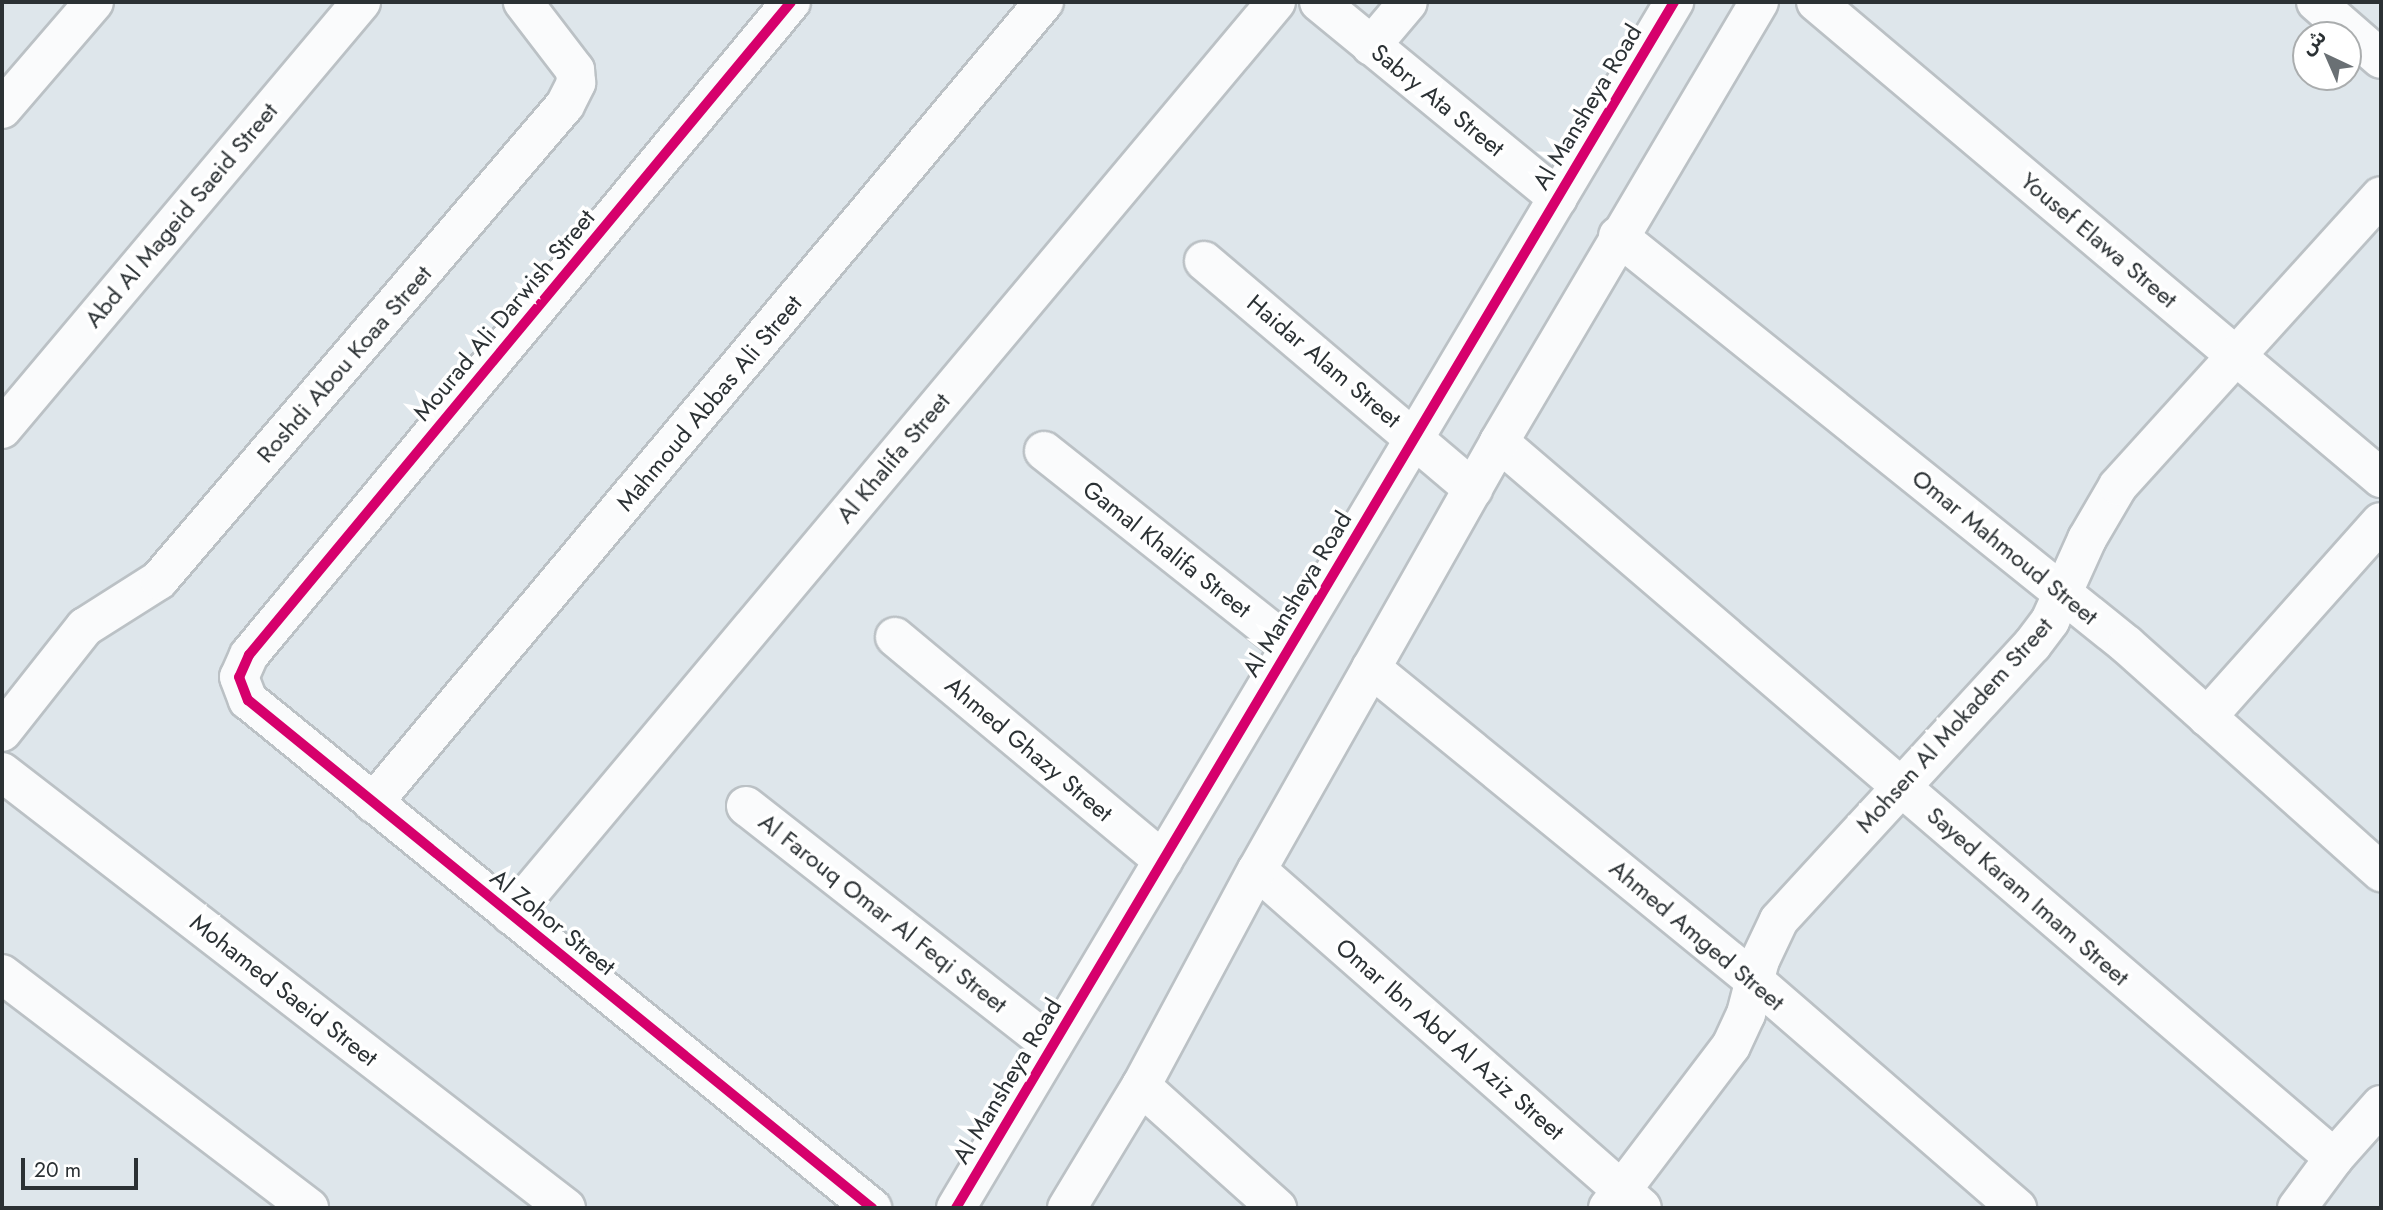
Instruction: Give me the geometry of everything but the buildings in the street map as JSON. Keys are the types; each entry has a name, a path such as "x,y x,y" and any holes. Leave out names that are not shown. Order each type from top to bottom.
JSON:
{"street":[{"path":"2,109 94,2"},
{"name":"Abd Al Mageid Saeid Street","path":"2,429 361,2"},
{"name":"Roshdi Abou Koaa Street","path":"14,691 85,627 159,580 565,106 576,83 575,70 523,2"},
{"name":"Mourad Ali Darwish Street","path":"249,655 791,2"},
{"name":"Mahmoud Abbas Ali Street","path":"373,803 1044,2"},
{"name":"Al Khalifa Street","path":"511,915 1276,2"},
{"name":"Sabry Ata Street","path":"1319,2 1558,198"},
{"path":"1371,46 1408,2"},
{"name":"Al Mansheya Road","path":"956,1208 1674,2"},
{"path":"1067,1208 1141,1086 1257,870 1499,442 1618,236 1759,2"},
{"name":"Yousef Elawa Street","path":"1816,2 2381,478"},
{"path":"2316,2 2381,59"},
{"name":"Mohsen Al Mokadem Street","path":"1624,1202 1731,1046 1764,950 1779,920 2032,645 2063,595 2087,539 2118,486 2381,196"},
{"name":"Omar Mahmoud Street","path":"1618,236 2063,595 2207,717 2381,872"},
{"name":"Haidar Alam Street","path":"1205,261 1473,489"},
{"name":"Sayed Karam Imam Street","path":"1499,442 2334,1157"},
{"name":"Gamal Khalifa Street","path":"1044,451 1290,646"},
{"path":"2207,717 2381,522"},
{"name":"Ahmed Ghazy Street","path":"895,637 1163,860"},
{"name":"Al Zohor Street","path":"249,655 239,677 248,700 872,1208"},
{"name":"Ahmed Amged Street","path":"1371,668 1755,981 2017,1208"},
{"path":"2,732 14,691"},
{"name":"Mohamed Saeid Street","path":"2,772 566,1208"},
{"name":"Al Farouq Omar Al Feqi Street","path":"746,806 1052,1046"},
{"name":"Omar Ibn Abd Al Aziz Street","path":"1257,870 1624,1202"},
{"path":"2,974 309,1208"},
{"path":"1141,1086 1277,1208"},
{"path":"2297,1208 2334,1157 2381,1105"}],"cycle path":[{"path":"791,2 249,655 239,677 248,700 872,1208"},
{"path":"956,1208 1674,2"}]}
